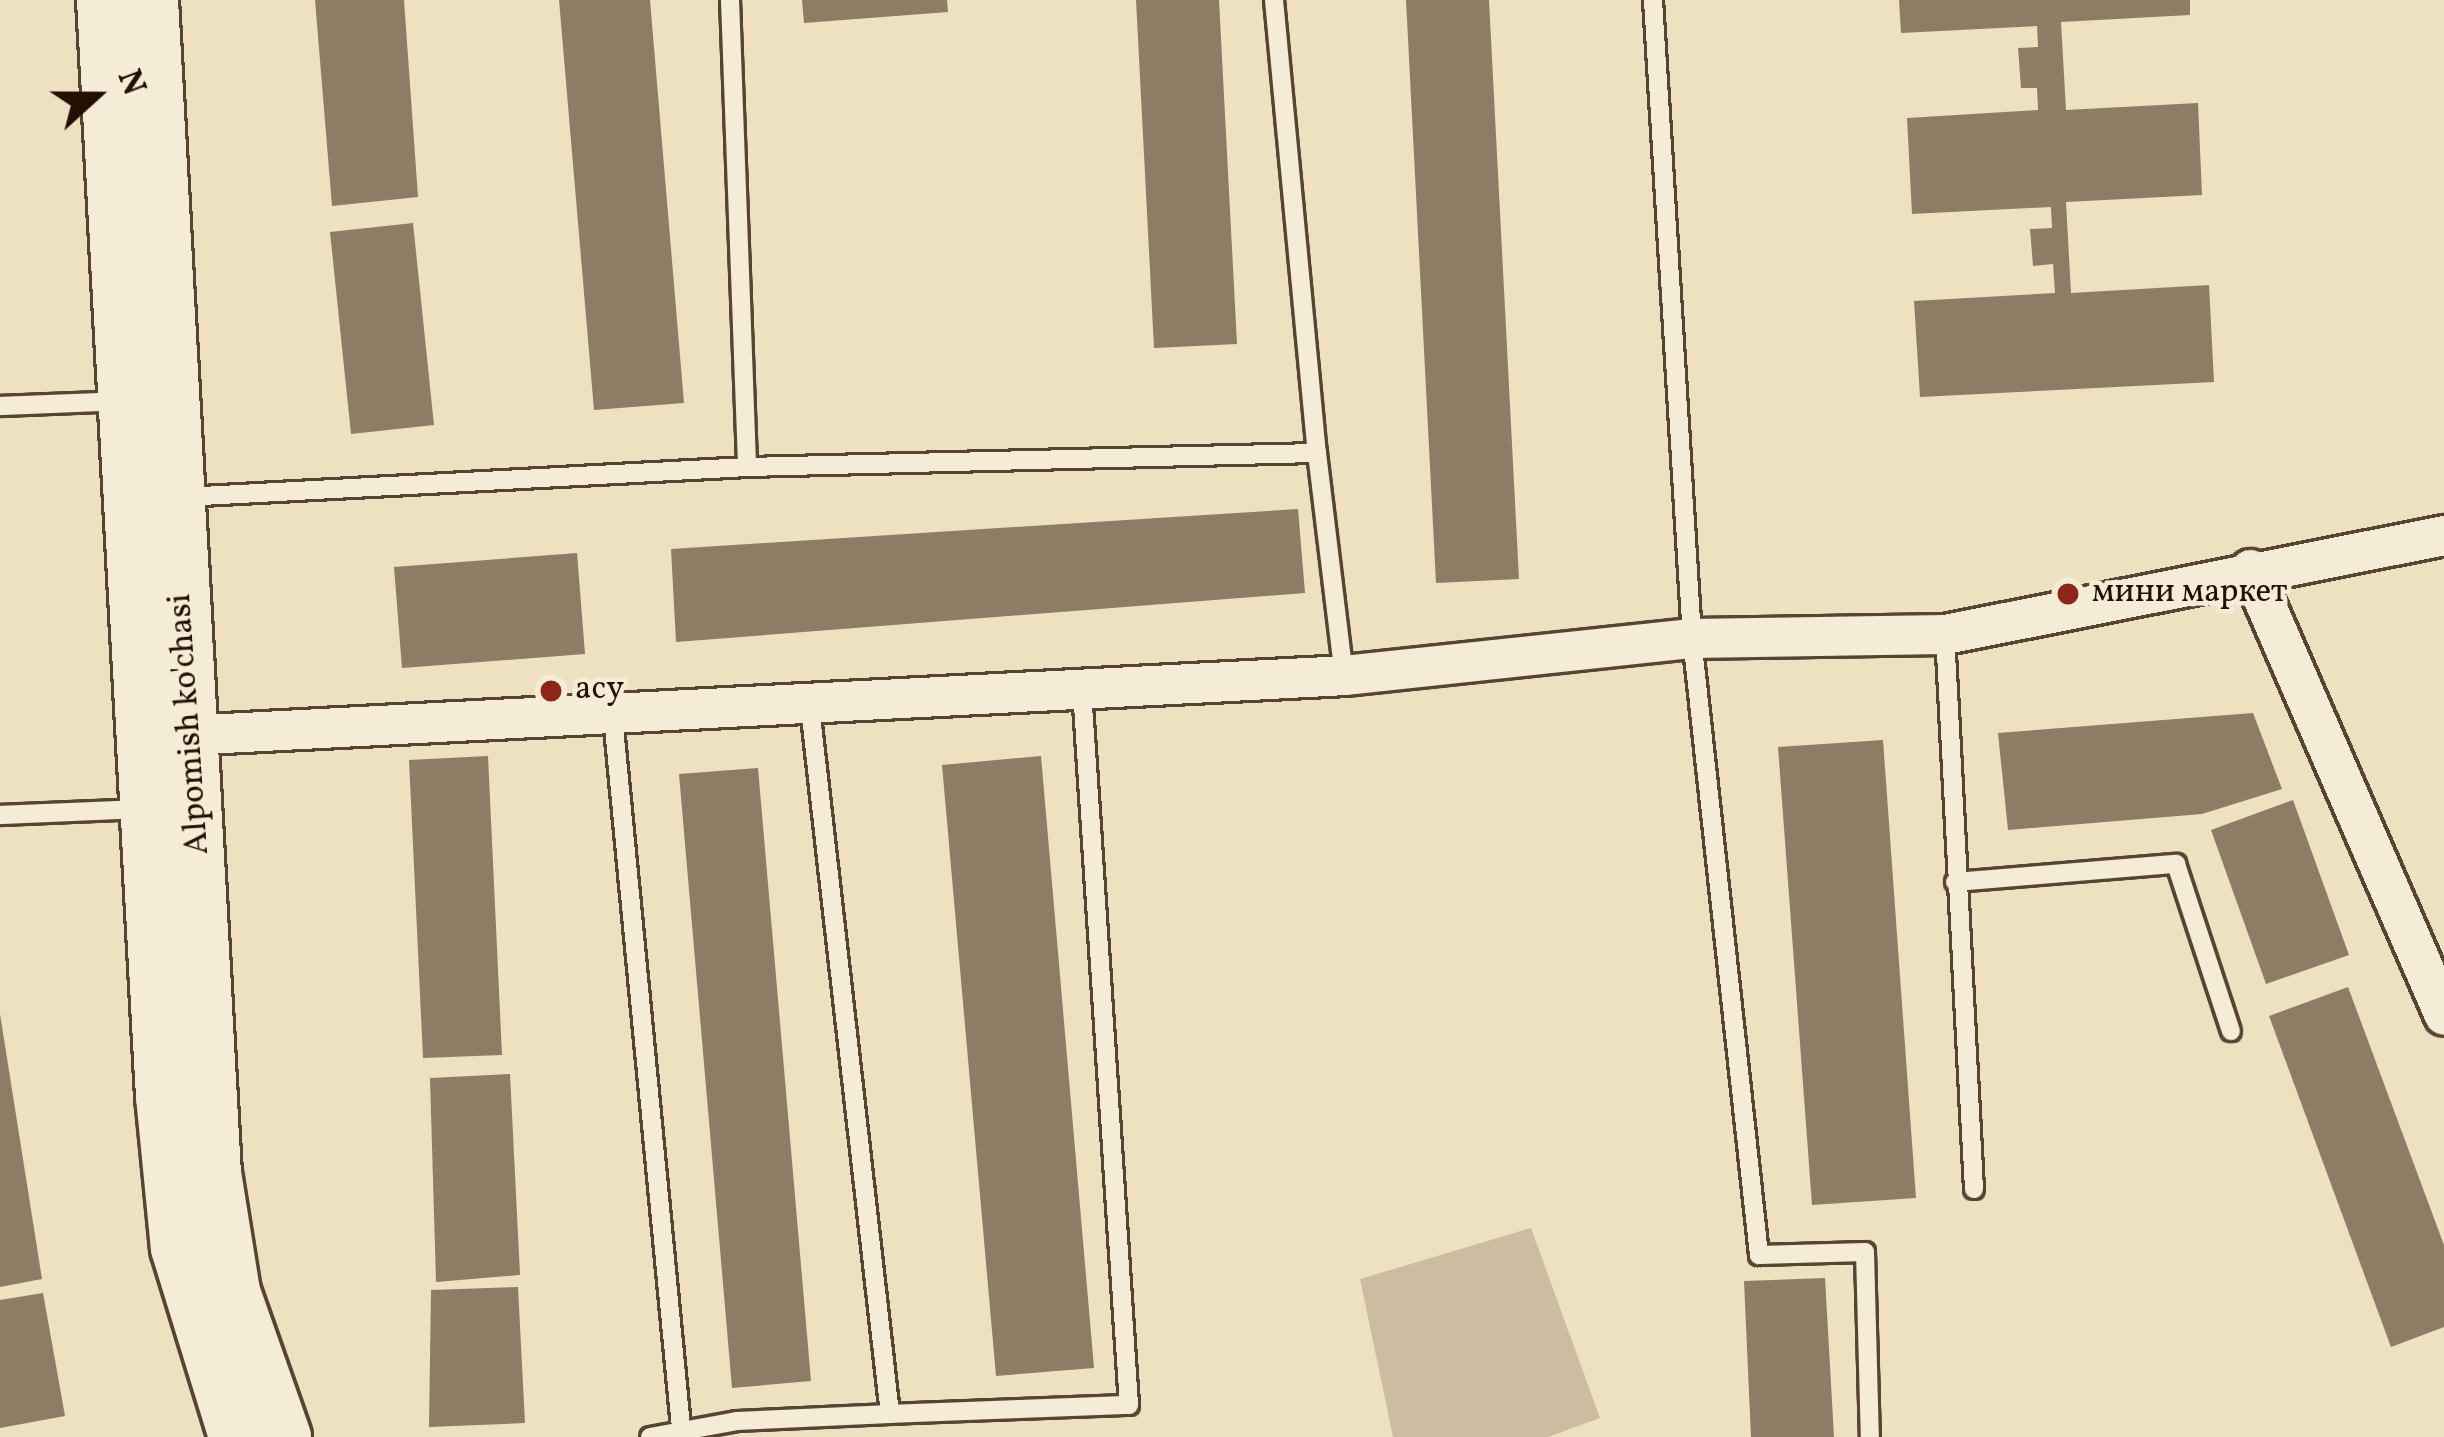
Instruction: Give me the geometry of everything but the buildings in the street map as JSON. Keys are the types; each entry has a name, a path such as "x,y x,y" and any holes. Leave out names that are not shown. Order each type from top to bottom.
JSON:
{"main road":[{"path":"104,0 127,401 169,736"},
{"name":"Alpomish ko'chasi","path":"151,0 176,497 169,736 174,807 221,1240 282,1437"},
{"path":"174,807 178,1248 236,1437"}],"street":[{"path":"169,736 613,717 809,699 1082,691 1344,675 1692,638 1945,634 2136,602 2250,569 2444,535"},
{"path":"2250,569 2444,1015"}],"lane":[{"path":"730,0 747,467"},
{"path":"1274,0 1317,453 1344,675"},
{"path":"1653,0 1692,638 1759,1255 1865,1252 1870,1437"},
{"path":"0,406 127,401"},
{"path":"176,497 747,467 1317,453"},
{"path":"1945,634 1974,1190"},
{"path":"650,1437 681,1427 738,1429 890,1414 1129,1405 1082,691"},
{"path":"809,699 890,1414"},
{"path":"613,717 681,1427"},
{"path":"0,815 174,807"},
{"path":"1955,882 2176,863 2231,1031"}],"shaded area":[{"path":"1531,1228 1600,1418 1548,1437 1393,1437 1360,1279"}],"place":[{"name":"мини маркет","path":"2068,594"},
{"name":"асу","path":"551,691"}]}
